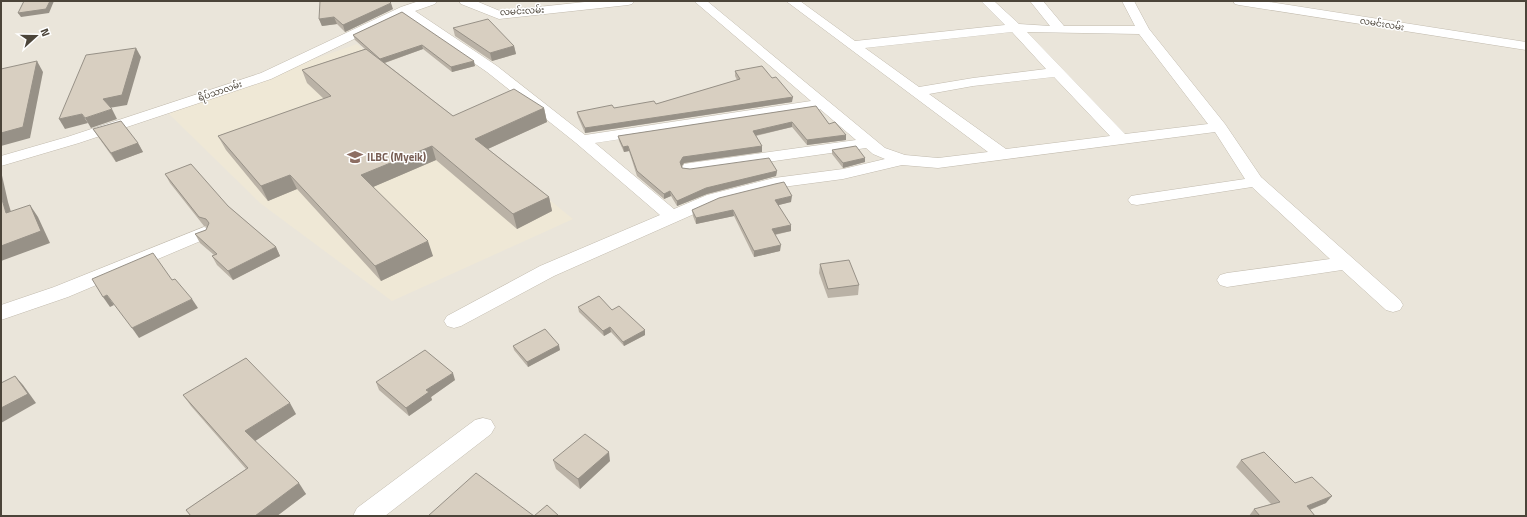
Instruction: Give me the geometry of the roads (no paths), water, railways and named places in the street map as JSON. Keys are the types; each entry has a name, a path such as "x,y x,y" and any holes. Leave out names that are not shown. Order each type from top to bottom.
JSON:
{"street":[{"name":"ရိပ်သာလမ်း","path":"1,161 73,140 266,76 405,10 431,1"},
{"name":"လမင်းလမ်း","path":"465,1 499,14 628,1"},
{"path":"700,1 879,151 902,160 938,163 1219,128"},
{"path":"792,1 1003,155"},
{"path":"987,1 1015,28 1122,140"},
{"path":"1036,1 1060,30"},
{"path":"1128,1 1143,30 1219,128 1255,181 1393,305"},
{"name":"လမင်းလမ်း","path":"1239,1 1526,46"},
{"path":"405,10 492,69 582,140 671,216"},
{"path":"853,45 1015,28 1060,30 1143,30"},
{"path":"917,92 973,82 1057,72"},
{"path":"582,140 822,104"},
{"path":"690,168 869,143"},
{"path":"454,321 547,271 713,199 774,183 843,174 902,160"},
{"path":"1137,200 1255,181"},
{"path":"1,313 61,292 204,233"},
{"path":"1227,280 1345,263"},
{"path":"366,516 483,427"}],"place":[{"name":"ILBC (Myeik)","path":"355,157"}]}
